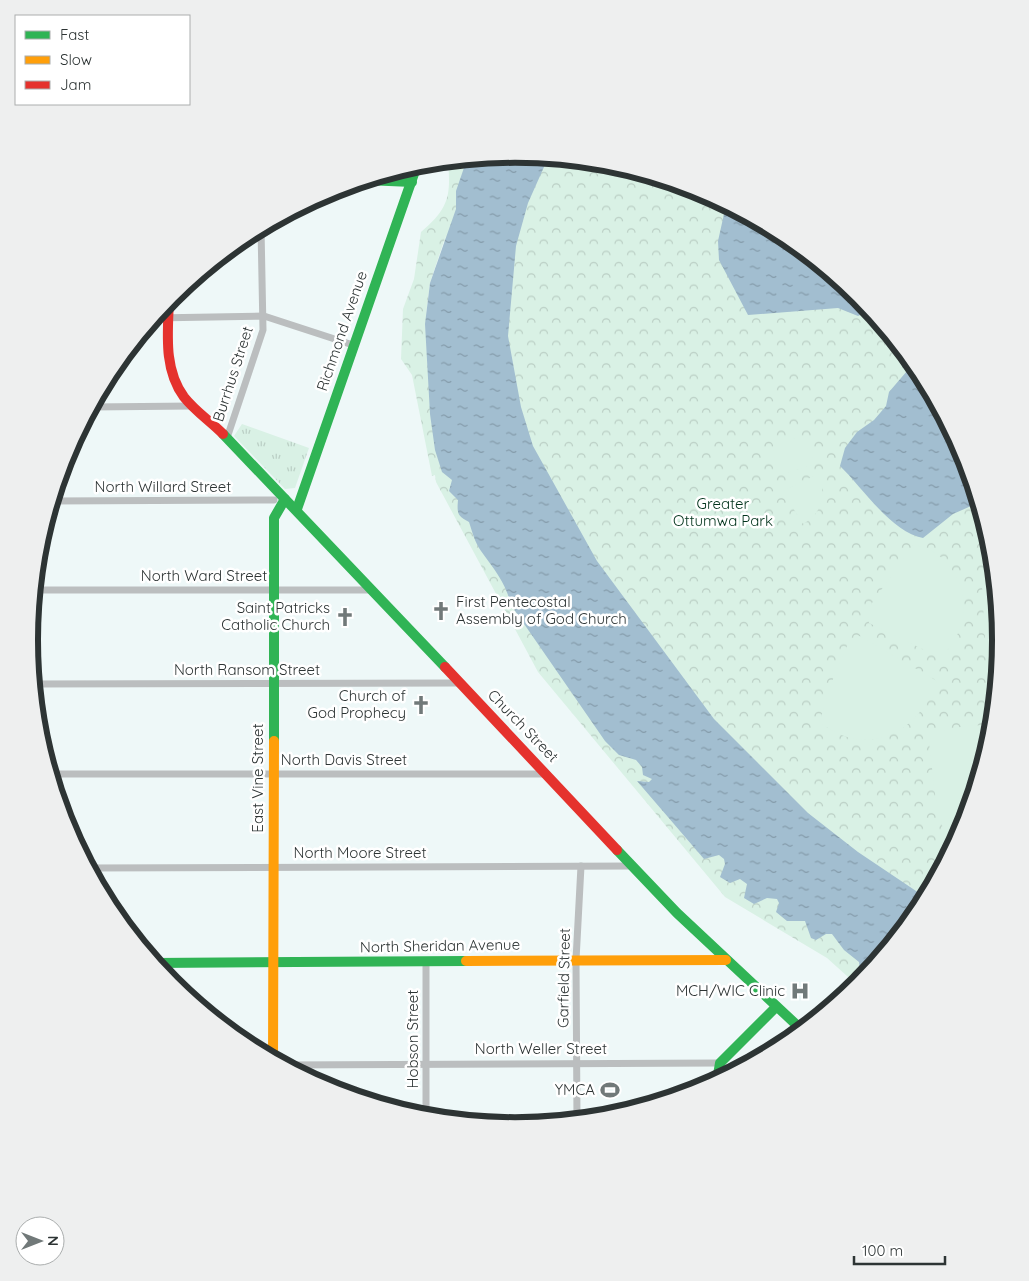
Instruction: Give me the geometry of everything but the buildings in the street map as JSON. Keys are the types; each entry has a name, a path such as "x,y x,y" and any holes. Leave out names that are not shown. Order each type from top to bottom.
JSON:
{"street":[{"name":"Richmond Avenue","path":"297,508 414,175"},
{"path":"388,181 412,182"},
{"name":"Burrhus Street","path":"227,438 259,345 264,316 261,236"},
{"name":"Church Street","path":"169,312 173,377 180,391 193,406 227,438 280,499 297,508 633,866 726,960 797,1025"},
{"path":"163,318 264,316 353,345"},
{"path":"99,407 193,406"},
{"name":"North Willard Street","path":"59,501 280,499"},
{"name":"East Vine Street","path":"273,1052 274,518 280,499"},
{"name":"North Ward Street","path":"41,590 374,590"},
{"name":"North Ransom Street","path":"40,684 461,684"},
{"name":"North Davis Street","path":"57,774 548,774"},
{"name":"Garfield Street","path":"577,1113 576,960 582,866"},
{"name":"North Moore Street","path":"95,868 633,866"},
{"name":"North Sheridan Avenue","path":"163,963 726,960"},
{"name":"Hobson Street","path":"426,961 426,1109"},
{"path":"719,1071 720,1064 776,1006"},
{"name":"North Weller Street","path":"296,1064 720,1064"}],"green space":[{"name":"Greater Ottumwa Park","path":"514,163 546,165 608,173 668,189 697,200 753,227 805,262 829,282 852,303 893,350 928,402 955,458 966,487 982,547 987,578 992,640 987,703 982,734 966,794 942,851 928,879 911,906 893,931 851,979 827,958 725,897 538,672 436,482 435,475 432,476 412,375 401,359 403,309 414,279 421,232 443,208 449,183 448,169","holes":["446,235 426,315 430,283"]},
{"path":"242,424 309,448 295,488 285,489 234,436"},
{"path":"778,436 791,437 802,442 810,451 815,464 780,475 777,473 772,438"},
{"path":"818,474 822,488 821,502 815,514 803,524 784,494 785,490"},
{"path":"913,545 927,548 943,559 955,574 960,586 964,611 962,623 957,636 941,658 869,623 867,610"},
{"path":"987,582 992,638 985,639 982,586"},
{"path":"860,636 937,681 925,706 906,725 895,733 870,740 845,736 819,723 833,679 850,639"},
{"path":"971,725 983,726 966,794 949,836 944,834 935,794 929,743 940,731"}],"water":[{"path":"514,163 545,165 528,203 516,246 508,336 521,407 533,446 597,561 714,719 808,813 858,852 919,893 893,931 860,969 859,962 844,950 832,934 826,934 816,940 811,938 805,921 787,921 776,912 779,903 777,899 767,898 754,904 744,898 747,884 740,879 730,883 720,877 725,864 724,859 719,855 704,859 637,781 649,782 652,779 643,775 642,767 636,760 619,755 605,741 511,605 503,583 477,544 469,522 459,514 458,500 449,491 452,480 442,472 435,450 430,414 425,324 430,283 456,209 456,191 464,167"},
{"path":"724,213 753,227 805,262 862,314 858,316 838,308 748,315 719,260 718,241"},
{"path":"908,370 928,402 942,430 955,458 972,506 953,514 923,538 900,528 889,519 840,466 845,448 857,432 874,420 886,406 889,392"}],"traffic: fast":[{"path":"297,509 414,175"},
{"path":"388,181 412,182"},
{"path":"223,434 445,667"},
{"path":"274,741 274,518 285,499"},
{"path":"617,850 677,913 797,1025"},
{"path":"163,963 466,961"},
{"path":"719,1071 720,1063 776,1007"}],"traffic: slow":[{"path":"273,1052 274,741"},
{"path":"466,961 726,960"}],"traffic: jam":[{"path":"169,312 168,350 177,386 188,402 223,434"},
{"path":"445,667 617,850"}],"place":[{"name":"First Pentecostal Assembly of God Church","path":"441,611"},
{"name":"Saint Patricks Catholic Church","path":"345,617"},
{"name":"Church of God Prophecy","path":"421,705"},
{"name":"MCH/WIC Clinic","path":"800,991"},
{"name":"YMCA","path":"610,1090"}]}
